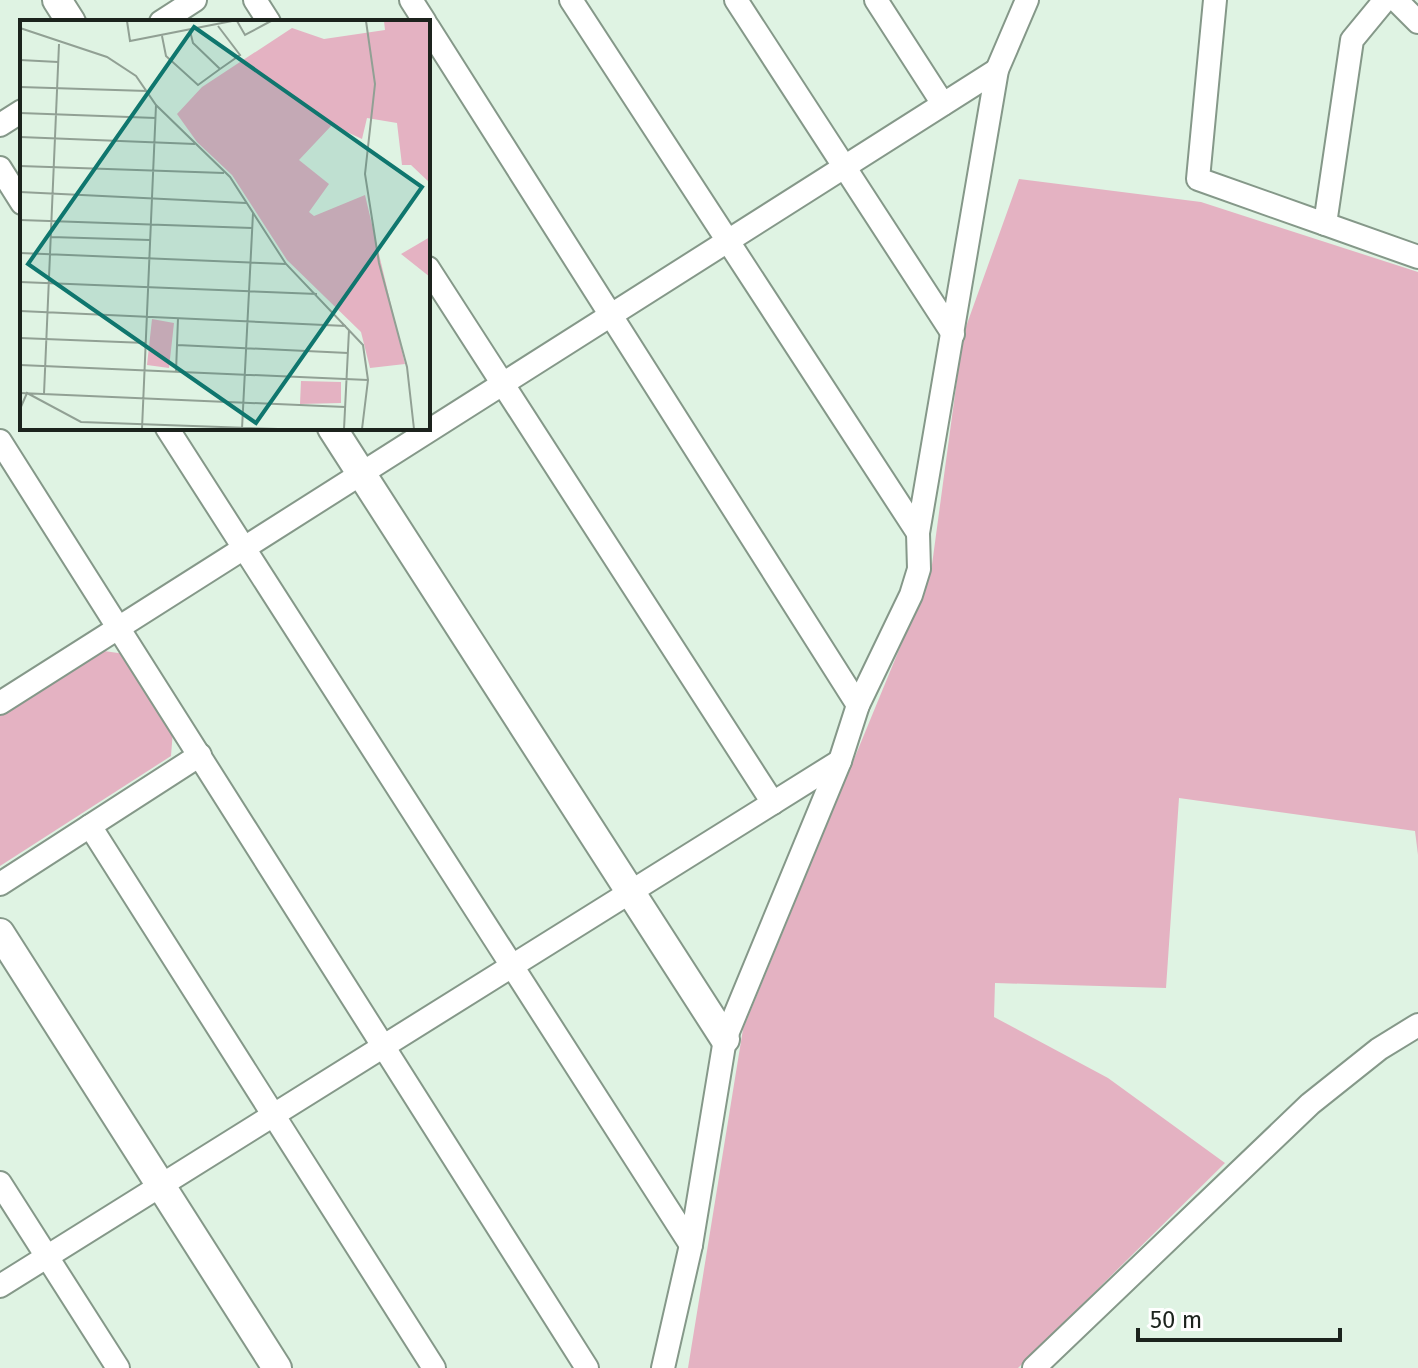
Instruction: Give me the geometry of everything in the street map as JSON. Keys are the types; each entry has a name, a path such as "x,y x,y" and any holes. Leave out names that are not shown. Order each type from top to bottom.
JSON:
{"street":[{"path":"57,0 70,20"},
{"path":"169,20 195,0"},
{"path":"255,0 268,20"},
{"path":"411,0 424,20"},
{"path":"571,0 918,533"},
{"path":"736,0 953,334"},
{"path":"876,0 943,104"},
{"path":"663,1368 691,1245 725,1039 840,761 858,705 911,595 919,569 918,533 997,70 1027,0"},
{"path":"1215,0 1198,179 1418,257"},
{"path":"1325,224 1352,40 1385,0"},
{"path":"1396,0 1418,22"},
{"path":"430,30 858,705"},
{"path":"433,415 502,383 997,70"},
{"path":"0,125 20,112"},
{"path":"0,168 20,200"},
{"path":"430,271 773,803"},
{"path":"168,430 691,1245"},
{"path":"333,430 725,1039"},
{"path":"3,695 118,627 361,473 414,430"},
{"path":"0,441 587,1368"},
{"path":"0,884 200,755"},
{"path":"0,1286 840,761"},
{"path":"90,826 434,1368"},
{"path":"0,933 277,1368"},
{"path":"1034,1368 1310,1104 1379,1049 1418,1025"},
{"path":"0,1183 118,1368"}],"shaded area":[{"path":"1019,179 1201,202 1418,272 1418,855 1415,831 1179,798 1166,988 995,983 994,1017 1108,1078 1225,1163 1018,1368 688,1368 743,1029 931,572 963,335"},
{"path":"104,651 125,654 173,730 171,756 0,866 0,716"}]}
